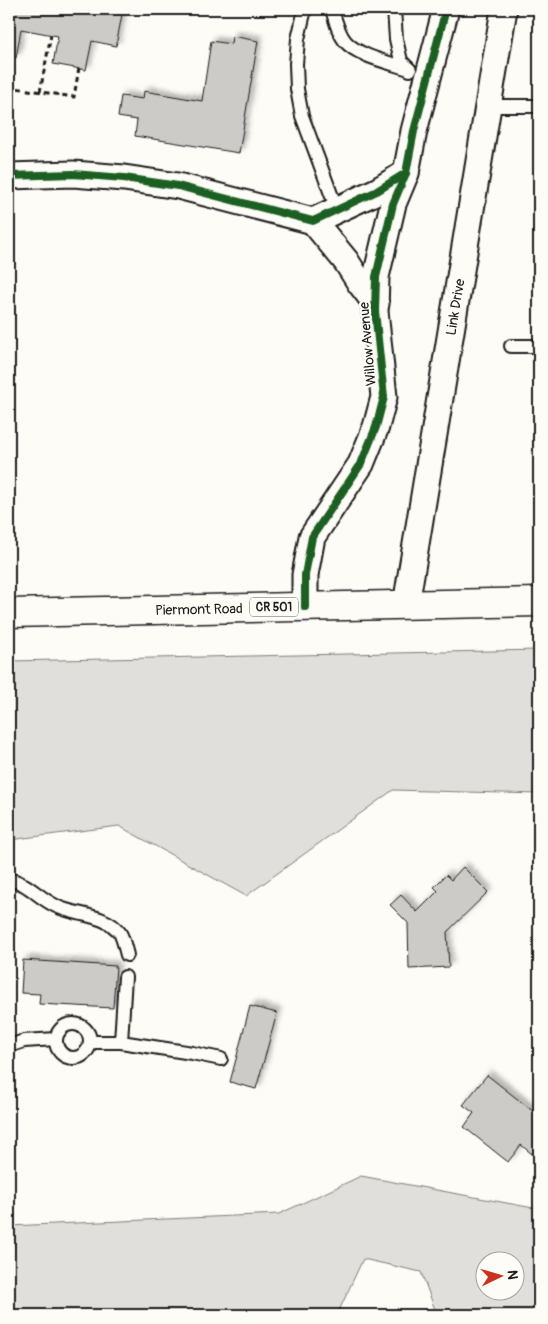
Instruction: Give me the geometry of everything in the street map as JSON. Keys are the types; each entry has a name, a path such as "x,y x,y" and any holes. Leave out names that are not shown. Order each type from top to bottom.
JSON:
{"main road":[{"name":"Piermont Road","path":"9,613 539,602"}],"street":[{"name":"Willow Avenue","path":"304,607 306,575 312,537 361,464 376,427 384,397 376,304 376,277 393,204 406,173 414,131 418,74 446,9"},
{"name":"Link Drive","path":"406,605 504,9"},
{"path":"313,221 377,191 406,173"},
{"path":"9,176 73,174 124,178 178,186 313,221 346,261 376,304"}],"lane":[{"path":"305,9 298,39 297,89 302,116 338,210"},
{"path":"332,9 340,34 347,43 359,52 418,74"},
{"path":"394,9 396,39 401,61 418,74"},
{"path":"488,106 539,106"},
{"path":"511,346 539,346"},
{"path":"9,879 22,882 54,905 72,913 94,917 107,922 120,933 127,955"},
{"path":"121,1042 125,976"},
{"path":"72,1024 83,1028 87,1032 90,1042 86,1052 77,1058 72,1058 58,1050 56,1039 62,1029 72,1024"},
{"path":"9,1046 24,1041 56,1039"},
{"path":"90,1042 121,1042 221,1059"}],"path":[{"path":"40,92 51,34"},
{"path":"9,64 10,57"},
{"path":"9,87 74,97 79,68"}],"shaded area":[{"path":"539,650 539,794 393,790 246,896 119,826 9,840 9,661"},
{"path":"361,1176 539,1209 539,1315 437,1315 421,1272 363,1259 337,1315 9,1315 9,1226 279,1214"}],"building":[{"path":"9,9 123,9 116,46 92,41 86,70 53,64 58,36 21,29 16,58 9,57"},
{"path":"232,36 258,41 239,153 135,136 137,120 118,117 121,96 143,99 144,91 202,101 211,41 231,44"},
{"path":"463,867 488,892 447,932 449,967 409,969 408,923 390,905 401,895 417,912 438,891 434,887 446,875 451,880"},
{"path":"23,960 116,966 113,1008 39,1004 40,994 21,993"},
{"path":"250,1006 277,1013 256,1089 230,1082"},
{"path":"487,1075 539,1116 539,1144 532,1154 521,1145 508,1162 464,1127 474,1113 463,1105"}],"cycle path":[{"path":"305,607 305,575 312,537 361,464 376,427 384,397 375,311 376,277 393,204 406,173 414,131 446,9"},
{"path":"9,176 73,174 124,178 178,186 313,221 377,191 406,173"}]}
